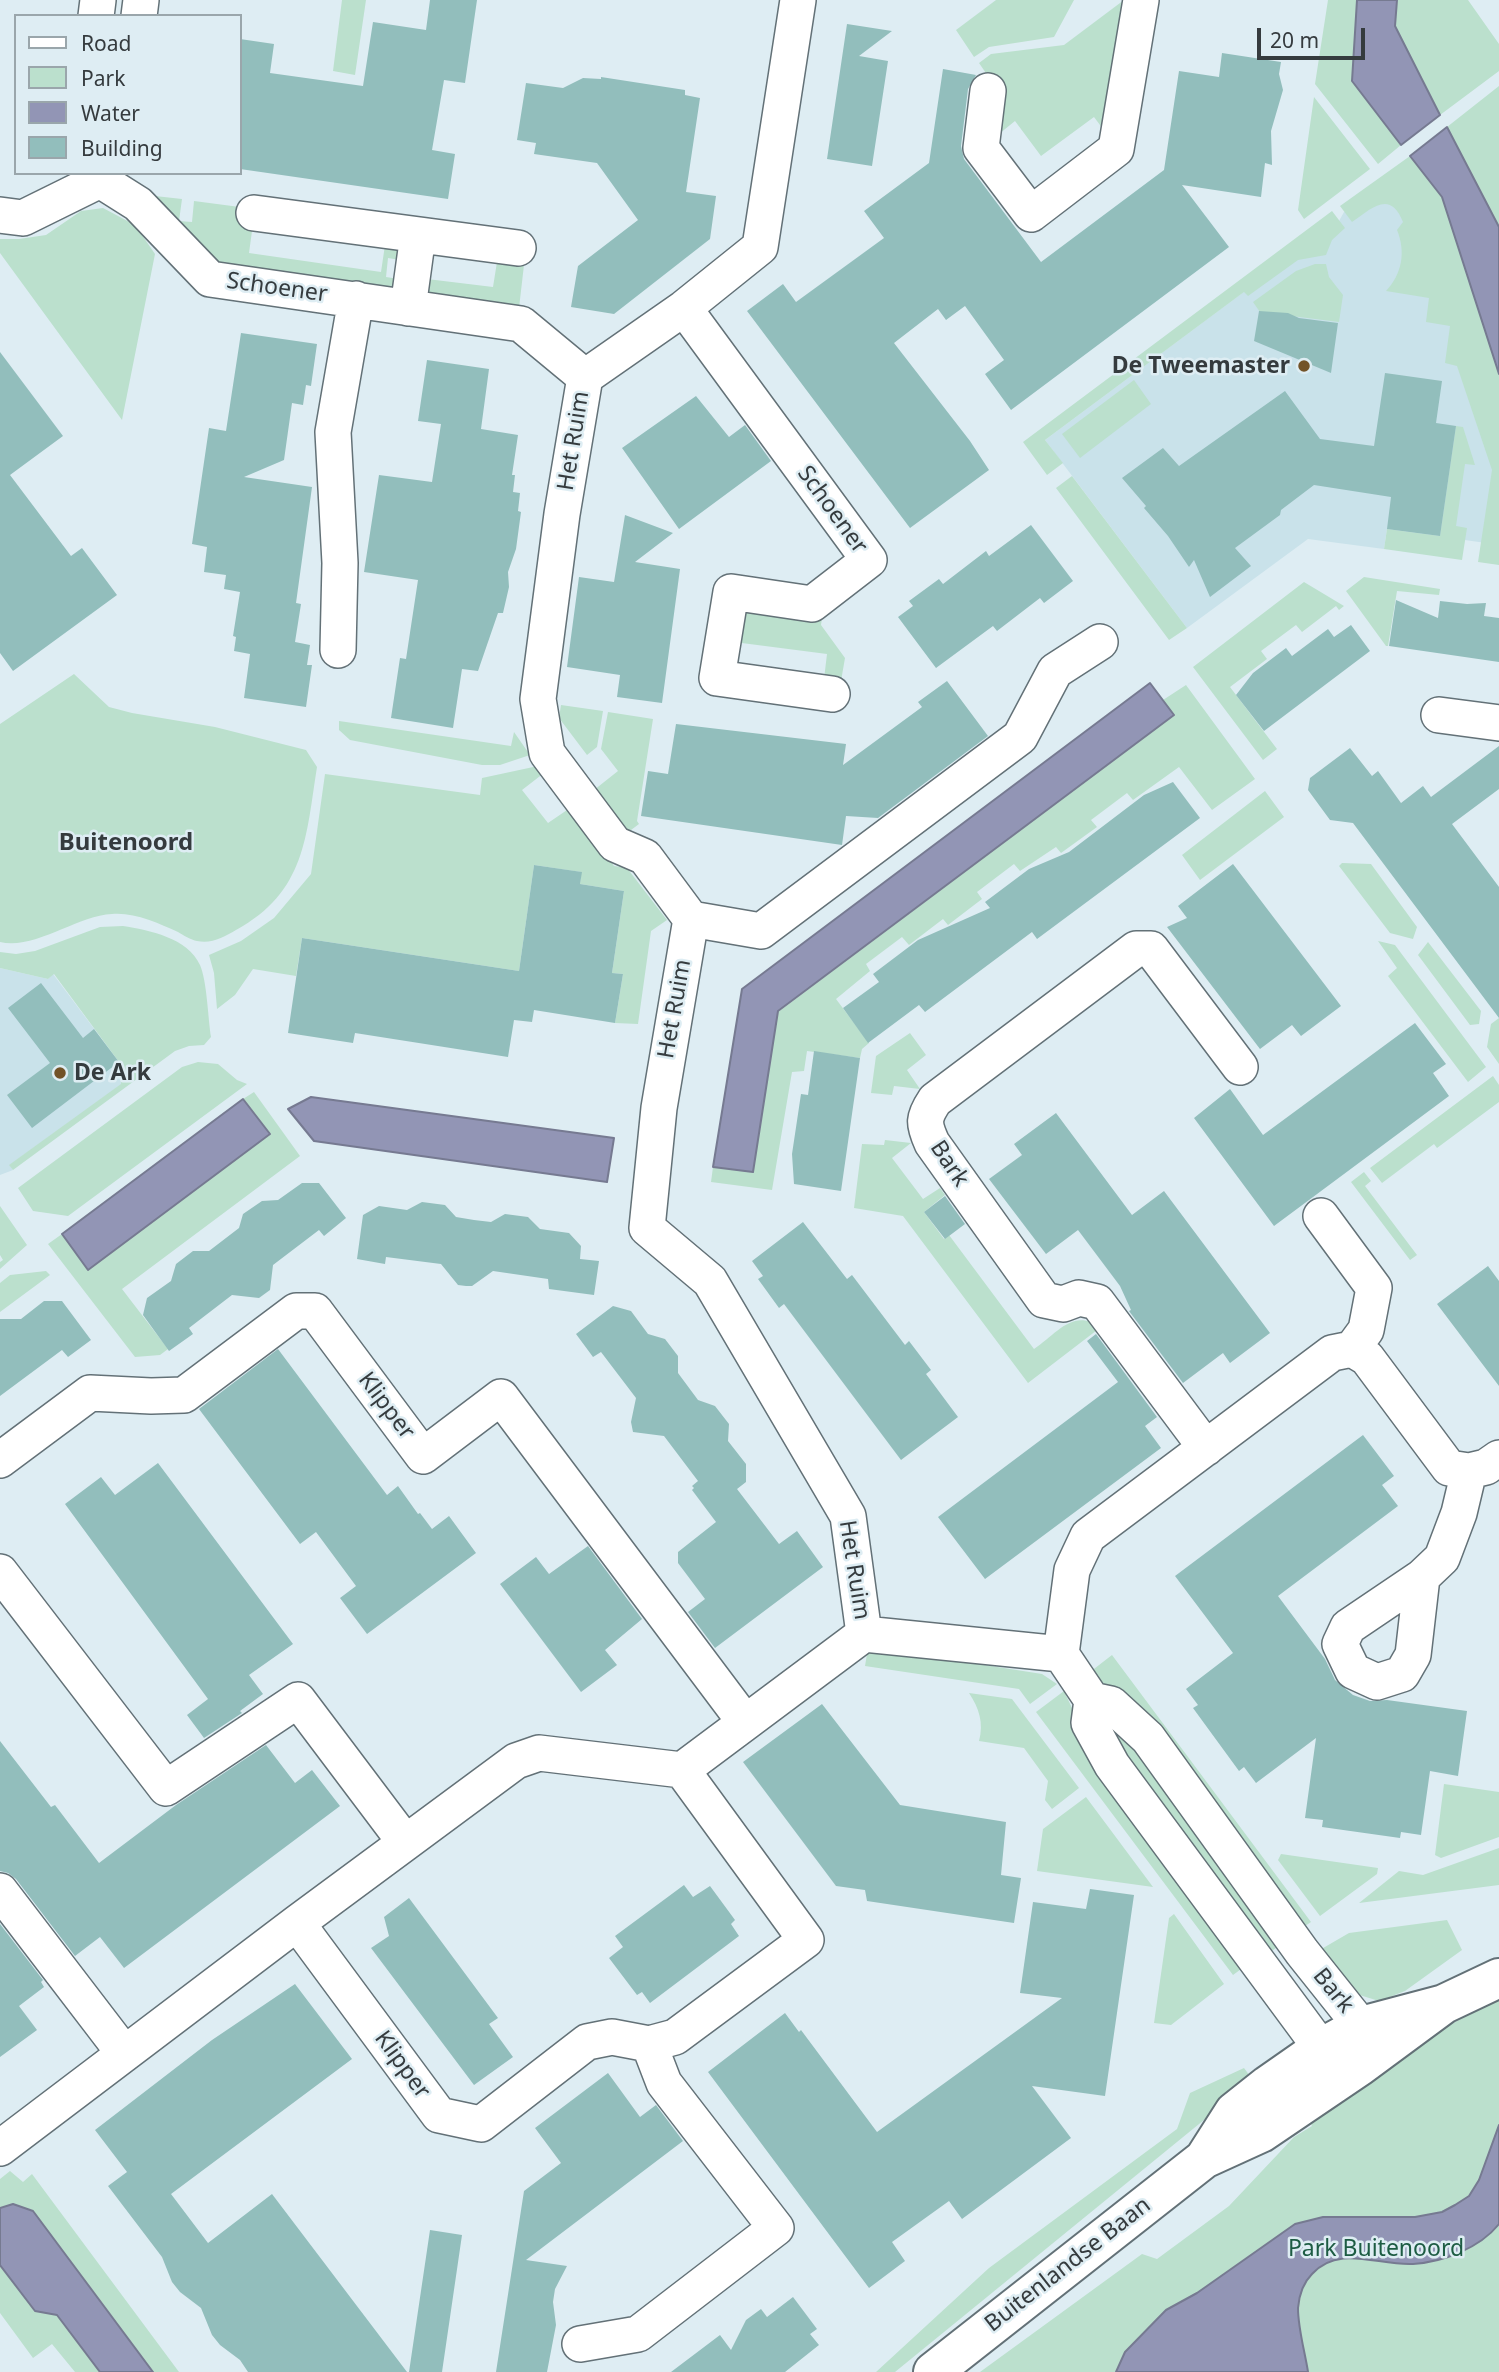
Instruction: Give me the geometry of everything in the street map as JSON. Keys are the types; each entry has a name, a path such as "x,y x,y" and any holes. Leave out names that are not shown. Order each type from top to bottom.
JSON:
{"street":[{"path":"584,377 684,308 760,247 798,0"},
{"path":"988,91 981,148 1031,214 1116,149 1141,0"},
{"path":"0,215 23,218 101,175"},
{"name":"Schoener","path":"101,175 138,204 210,279 521,324 584,377"},
{"path":"254,213 519,248"},
{"path":"408,308 418,235"},
{"path":"338,650 340,563 334,432 356,299"},
{"name":"Schoener","path":"684,308 869,560 812,604 731,592 718,678 832,694"},
{"name":"Het Ruim","path":"584,377 562,514 538,699 547,753 615,844 645,858 691,919 659,1108 646,1228 710,1281 848,1516 864,1634"},
{"path":"691,919 761,931 1020,737 1055,671 1100,642"},
{"path":"1439,715 1499,723"},
{"name":"Bark","path":"1206,1448 1097,1302 1079,1298 1063,1304 1044,1300 933,1143 926,1128 925,1115 935,1100 1136,949 1151,949 1240,1067"},
{"path":"1321,1216 1374,1288 1366,1330 1352,1349"},
{"name":"Klipper","path":"0,1461 90,1393 184,1395 296,1311 315,1311 423,1456 501,1397 745,1722"},
{"path":"3,2141 516,1760 540,1753 682,1770 864,1634 1061,1654 1072,1570 1088,1536 1332,1353 1352,1349 1367,1358 1449,1468 1484,1464"},
{"path":"1422,1577 1442,1558 1459,1513 1484,1464"},
{"path":"0,1572 166,1788 298,1700 405,1842"},
{"name":"Bark","path":"1061,1654 1092,1700 1089,1723 1112,1765 1321,2048 1360,2066 1361,2026 1302,1952 1148,1738 1111,1704 1092,1700"},
{"path":"580,2344 638,2334 776,2228 664,2083 649,2044 675,2037 806,1940 682,1770"},
{"path":"0,1891 124,2053"},
{"name":"Klipper","path":"297,1923 439,2115 481,2124 587,2042 612,2037 649,2044"},
{"name":"Buitenlandse Baan","path":"1204,2160 1234,2112 1321,2048 1361,2026 1444,2004 1499,1978"},
{"name":"Buitenlandse Baan","path":"933,2372 1204,2160 1261,2133 1360,2066 1444,2004"}],"shaded area":[{"name":"De Tweemaster","path":"1384,182 1415,202 1496,475 1486,543 1387,529 1384,549 1308,539 1187,628 1045,440 1339,221 1344,212"},
{"name":"De Ark","path":"0,968 48,979 53,974 119,1062 121,1085 10,1165 13,1170 0,1175"}],"green space":[{"path":"342,0 366,0 355,75 333,71"},
{"path":"996,0 1074,0 1054,37 989,47 974,57 956,30"},
{"path":"1124,0 1109,137 1094,117 1041,156 1015,121 994,138 1002,80 990,79 979,63 991,54 1064,45"},
{"path":"1328,0 1357,0 1352,81 1401,145 1378,164 1315,84"},
{"path":"1397,0 1468,0 1499,44 1499,71 1440,115 1395,26"},
{"path":"1499,86 1499,227 1447,127"},
{"path":"1314,97 1370,169 1304,219 1298,210"},
{"path":"1410,156 1442,197 1499,374 1499,565 1478,562 1492,470 1457,366 1445,363 1450,326 1426,322 1429,298 1386,291 1396,277 1401,262 1397,230 1403,222 1398,212 1392,206 1380,205 1352,222 1340,206"},
{"path":"155,196 182,199 179,221 192,222 194,201 255,209 249,253 381,272 385,245 391,247 398,251 400,260 388,258 386,277 399,279 392,289 232,266 212,260 198,250"},
{"path":"103,208 135,225 155,254 122,420 0,253 0,239 46,235 81,211"},
{"path":"1332,211 1345,228 1332,240 1326,255 1298,260 1248,296 1244,292 1045,440 1063,463 1047,475 1023,442"},
{"path":"497,262 524,265 519,308 424,295 427,279 493,287"},
{"path":"1315,264 1326,264 1329,277 1343,295 1339,322 1260,312 1253,302 1296,271"},
{"path":"1134,380 1151,404 1080,458 1062,434"},
{"path":"1456,426 1463,427 1475,465 1465,464 1456,526 1467,528 1462,560 1384,549 1387,529 1440,536"},
{"path":"1072,476 1187,628 1169,640 1056,488"},
{"path":"1364,577 1440,589 1439,595 1397,591 1386,646 1346,591"},
{"path":"1304,582 1344,606 1339,610 1336,606 1302,632 1296,625 1261,651 1267,659 1230,687 1277,749 1263,760 1193,667"},
{"path":"739,606 822,618 821,625 845,658 841,681 824,679 827,654 734,642"},
{"path":"74,674 109,707 215,727 306,750 317,767 305,839 289,880 277,898 259,915 227,935 208,942 195,940 137,916 112,914 84,920 27,941 0,942 0,724"},
{"path":"1186,685 1255,779 1212,810 1179,767 1133,800 1127,793 1091,820 1097,827 1061,853 1056,847 1020,871 1014,864 977,892 982,899 948,925 943,919 909,945 902,937 866,964 870,971 836,999 869,1043 862,1049 860,1058 807,1051 804,1071 792,1072 772,1190 711,1182 713,1167 753,1172 778,1012 1174,715 1163,700"},
{"path":"561,705 603,711 597,747 587,755 559,718"},
{"path":"608,712 653,719 637,821 639,824 627,833 594,790 618,771 601,749"},
{"path":"339,721 511,746 514,732 530,755 500,765 482,765 350,740 339,730"},
{"path":"538,766 544,773 522,790 548,823 570,808 614,866 627,868 667,920 651,931 638,1024 615,1023 623,974 612,973 624,891 580,884 581,872 534,865 519,971 302,938 296,976 253,969 235,995 217,1009 214,973 209,955 241,941 274,918 311,874 325,774 480,795 482,778"},
{"path":"1265,791 1284,817 1200,880 1182,855"},
{"path":"1342,863 1371,864 1417,927 1413,939 1390,933 1339,866"},
{"path":"123,926 167,937 187,948 194,956 204,980 211,1037 204,1045 175,1051 13,1170 9,1165 121,1084 119,1062 54,974 48,979 0,968 0,952 16,954 35,951 100,927"},
{"path":"1378,941 1395,945 1486,1067 1468,1082 1388,976 1397,968"},
{"path":"1428,942 1481,1011 1479,1024 1470,1025 1418,955"},
{"path":"1499,1018 1499,1064 1487,1047 1491,1024"},
{"path":"910,1033 926,1055 907,1070 920,1089 894,1086 892,1095 871,1093 876,1056"},
{"path":"198,1062 218,1064 237,1080 247,1084 68,1216 33,1211 18,1188 182,1067"},
{"path":"1493,1076 1499,1085 1499,1102 1437,1148 1434,1144 1382,1183 1370,1168"},
{"path":"254,1092 300,1156 122,1289 168,1349 160,1355 135,1357 48,1244 62,1234 88,1270 270,1134 243,1099"},
{"path":"885,1140 911,1143 892,1158 923,1199 940,1188 945,1195 924,1212 944,1239 949,1235 1034,1349 1073,1322 1082,1320 1101,1327 1028,1383 903,1216 854,1208 862,1144 884,1145"},
{"path":"1364,1172 1371,1181 1365,1186 1417,1255 1410,1260 1351,1182"},
{"path":"0,1206 27,1245 0,1269 0,1262 3,1260 0,1255"},
{"path":"46,1271 50,1275 0,1312 0,1283 10,1275"},
{"path":"902,1652 1042,1674 1057,1684 1030,1704 1019,1689 865,1666 867,1654"},
{"path":"1112,1655 1311,1922 1302,1928 1142,1718 1090,1672"},
{"path":"1064,1691 1093,1753 1248,1964 1233,1975 1036,1712"},
{"path":"969,1693 1012,1699 1079,1788 1052,1809 1045,1800 1048,1781 1024,1748 979,1741 980,1716"},
{"path":"1126,1734 1285,1942 1267,1954 1115,1740"},
{"path":"1444,1784 1499,1792 1499,1837 1441,1858 1435,1855"},
{"path":"1086,1797 1153,1887 1037,1871 1043,1829"},
{"path":"1499,1848 1499,1885 1359,1903 1399,1871 1423,1875"},
{"path":"1281,1854 1378,1868 1377,1874 1320,1916 1278,1860"},
{"path":"1174,1914 1224,1984 1171,2025 1154,2023 1169,1918"},
{"path":"1447,1920 1462,1950 1405,1991 1379,2001 1353,1993 1318,1951 1349,1933"},
{"name":"Park Buitenoord","path":"1499,1998 1499,2372 980,2372 1142,2254 1157,2259 1229,2206 1294,2137 1312,2126 1307,2116 1428,2037"},
{"path":"1244,2068 1253,2080 895,2372 876,2372 989,2268 1177,2129 1190,2093"},
{"path":"10,2171 23,2182 32,2174 179,2372 153,2372 33,2211 14,2204 0,2208 0,2179"},
{"path":"0,2265 35,2311 57,2315 100,2372 75,2372 52,2344 33,2358 0,2313"}],"water":[{"path":"1357,0 1397,0 1395,26 1440,115 1401,145 1352,81"},
{"path":"1447,127 1499,227 1499,374 1442,197 1410,156"},
{"path":"1150,683 1174,715 778,1011 753,1172 713,1167 742,989"},
{"path":"311,1097 614,1138 607,1182 314,1141 288,1109"},
{"path":"243,1099 270,1134 88,1270 62,1234"},
{"path":"1499,2125 1499,2224 1471,2247 1436,2260 1400,2264 1347,2258 1323,2265 1306,2281 1298,2308 1308,2372 1116,2372 1125,2352 1166,2310 1197,2293 1295,2224 1323,2217 1415,2217 1442,2212 1469,2196 1479,2180"},
{"path":"13,2204 33,2211 153,2372 100,2372 57,2315 35,2311 0,2265 0,2208"}],"building":[{"path":"430,0 477,0 465,83 444,80 432,150 455,154 448,199 242,169 242,39 274,44 270,73 363,86 373,22 426,30"},
{"path":"847,24 892,31 859,56 888,61 872,166 827,159"},
{"path":"1222,53 1281,62 1279,74 1283,90 1271,131 1272,165 1265,163 1261,197 1182,185 1229,247 1011,410 985,374 1004,360 965,306 946,320 938,309 894,343 970,441 989,470 910,528 747,311 783,284 796,302 884,238 864,211 929,163 943,69 976,75 968,89 961,146 964,159 1041,262 1164,170 1179,71 1219,77"},
{"path":"601,77 685,90 685,95 700,98 686,192 716,196 710,239 614,314 571,307 578,266 638,220 597,163 534,154 536,143 517,140 526,83 563,88 583,78"},
{"path":"1259,311 1288,313 1299,318 1338,323 1331,373 1254,341"},
{"path":"241,333 317,344 311,386 306,385 303,405 292,403 284,460 244,477 312,487 296,603 301,604 295,642 310,645 307,665 312,665 306,707 244,698 250,654 234,651 236,637 233,636 240,592 224,589 226,575 204,572 207,547 192,544 209,428 226,431"},
{"path":"0,352 63,436 10,475 71,556 82,548 117,595 13,671 0,653"},
{"path":"427,360 489,369 481,429 518,435 512,475 515,475 513,492 520,493 518,511 521,512 516,549 508,572 509,587 503,613 498,613 478,671 462,669 453,728 391,718 400,658 406,659 418,580 364,572 379,475 432,482 441,424 418,421"},
{"path":"1385,373 1442,381 1436,423 1456,426 1440,536 1387,529 1391,497 1314,485 1281,510 1280,515 1235,548 1251,566 1210,597 1194,560 1189,567 1168,536 1144,508 1146,506 1122,478 1163,448 1179,466 1285,391 1320,439 1374,446"},
{"path":"696,396 729,437 745,425 771,461 679,529 622,448"},
{"path":"625,515 673,533 635,562 680,569 662,703 617,697 620,675 567,667 579,577 614,582"},
{"path":"1031,525 1073,581 1044,603 1040,598 997,631 993,626 936,668 898,617 913,606 909,601 939,579 943,584 986,551 989,556"},
{"path":"1396,600 1438,618 1440,601 1486,603 1484,616 1499,618 1499,662 1389,646"},
{"path":"1351,625 1370,651 1264,731 1236,695 1253,673 1286,648 1292,656 1328,629 1334,637"},
{"path":"947,681 988,736 878,818 846,816 842,845 641,816 648,771 668,774 676,724 846,744 843,765 922,707 918,702"},
{"path":"1499,746 1499,789 1452,824 1499,887 1499,1018 1353,823 1330,820 1308,790 1310,778 1350,748 1372,776 1378,771 1401,803 1423,786 1431,797"},
{"path":"1173,782 1200,818 1037,939 1032,932 925,1012 919,1005 868,1043 843,1008 879,982 873,974 918,940 990,908 985,902 1029,869 1069,852 1144,795"},
{"path":"1233,864 1341,1006 1301,1036 1292,1025 1260,1049 1167,927 1187,918 1178,906"},
{"path":"534,865 582,872 580,884 624,891 612,973 623,974 615,1023 534,1010 532,1022 514,1020 508,1057 355,1033 353,1043 288,1033 302,938 519,971"},
{"path":"41,983 83,1038 94,1029 119,1062 32,1128 7,1095 50,1063 8,1008"},
{"path":"1415,1023 1446,1064 1433,1073 1449,1096 1274,1226 1194,1118 1230,1089 1263,1135"},
{"path":"814,1051 860,1058 841,1191 794,1184 792,1154 801,1094 808,1095"},
{"path":"1056,1113 1132,1215 1164,1191 1270,1333 1230,1363 1223,1353 1183,1383 1129,1311 1131,1310 1120,1286 1078,1230 1046,1254 989,1179 1022,1155 1014,1144"},
{"path":"302,1183 319,1183 346,1218 324,1236 319,1230 273,1265 270,1290 259,1298 232,1295 189,1328 193,1334 169,1351 143,1315 147,1298 171,1281 176,1264 193,1251 209,1251 239,1228 243,1214 262,1201 278,1200"},
{"path":"945,1196 965,1224 945,1239 924,1212"},
{"path":"422,1202 445,1205 456,1217 491,1222 505,1214 528,1217 540,1229 569,1233 581,1246 580,1259 599,1261 594,1295 549,1289 548,1279 493,1271 472,1286 458,1285 441,1264 386,1257 385,1264 357,1259 363,1215 379,1206 407,1210"},
{"path":"803,1222 847,1279 852,1275 905,1345 909,1341 931,1370 926,1374 958,1417 901,1460 784,1304 779,1308 758,1279 763,1276 752,1261"},
{"path":"1488,1266 1499,1281 1499,1386 1437,1304"},
{"path":"44,1301 62,1301 91,1340 68,1357 62,1350 0,1396 0,1319 21,1319"},
{"path":"613,1306 631,1311 648,1334 665,1339 678,1356 678,1373 698,1400 715,1406 729,1424 728,1441 746,1464 746,1482 737,1489 779,1544 797,1531 823,1567 715,1648 688,1612 705,1599 678,1563 678,1552 716,1522 692,1490 692,1486 698,1481 664,1436 633,1432 631,1422 636,1398 601,1352 593,1357 576,1334"},
{"path":"1096,1334 1157,1417 1145,1426 1161,1448 985,1579 938,1517 1118,1382 1087,1341"},
{"path":"278,1349 387,1495 398,1486 432,1529 449,1516 476,1553 367,1634 340,1598 356,1586 316,1532 300,1544 199,1409"},
{"path":"1363,1435 1394,1476 1382,1485 1398,1506 1278,1596 1325,1659 1335,1680 1353,1695 1370,1701 1387,1700 1467,1711 1458,1776 1430,1771 1421,1835 1401,1832 1400,1838 1322,1827 1323,1820 1305,1818 1316,1738 1256,1783 1244,1767 1239,1771 1193,1708 1198,1705 1186,1689 1233,1653 1175,1576"},
{"path":"158,1463 293,1644 249,1675 263,1694 240,1711 242,1713 204,1738 187,1715 208,1699 65,1504 101,1477 115,1495"},
{"path":"588,1546 642,1619 605,1650 617,1665 581,1692 500,1584 536,1557 549,1574"},
{"path":"822,1704 900,1805 1006,1822 1001,1875 1021,1878 1014,1923 867,1901 865,1890 836,1886 743,1762"},
{"path":"0,1741 51,1807 55,1805 99,1863 176,1805 266,1745 295,1783 312,1770 340,1806 124,1968 100,1937 75,1956 16,1879 0,1871"},
{"path":"684,1885 693,1897 710,1886 735,1920 731,1924 739,1936 650,2003 642,1992 637,1995 609,1958 623,1947 615,1936"},
{"path":"1090,1889 1134,1895 1105,2096 1032,2086 1071,2138 962,2219 949,2201 892,2242 905,2261 869,2288 708,2072 785,2013 799,2032 801,2030 877,2132 1062,1998 1020,1993 1033,1902 1086,1909"},
{"path":"409,1898 498,2018 489,2024 513,2057 474,2085 371,1948 389,1936 384,1917"},
{"path":"0,1924 43,1980 41,1982 44,1987 19,2006 37,2030 0,2057"},
{"path":"295,1984 352,2059 171,2194 208,2243 272,2194 407,2372 248,2372 240,2360 220,2345 212,2335 201,2308 180,2292 172,2282 162,2257 108,2186 127,2172 95,2130 212,2040"},
{"path":"608,2073 640,2117 656,2105 683,2141 526,2260 567,2266 555,2289 553,2302 556,2325 547,2372 496,2372 524,2191 561,2163 535,2128"},
{"path":"430,2230 462,2235 442,2372 409,2372"},
{"path":"793,2297 817,2329 810,2334 819,2345 785,2372 671,2372 720,2335 731,2350 746,2320 761,2309 767,2317"}],"place":[{"name":"De Tweemaster","path":"1304,366"},
{"name":"De Ark","path":"60,1073"}],"district":[{"name":"Buitenoord","path":"126,843"}]}
